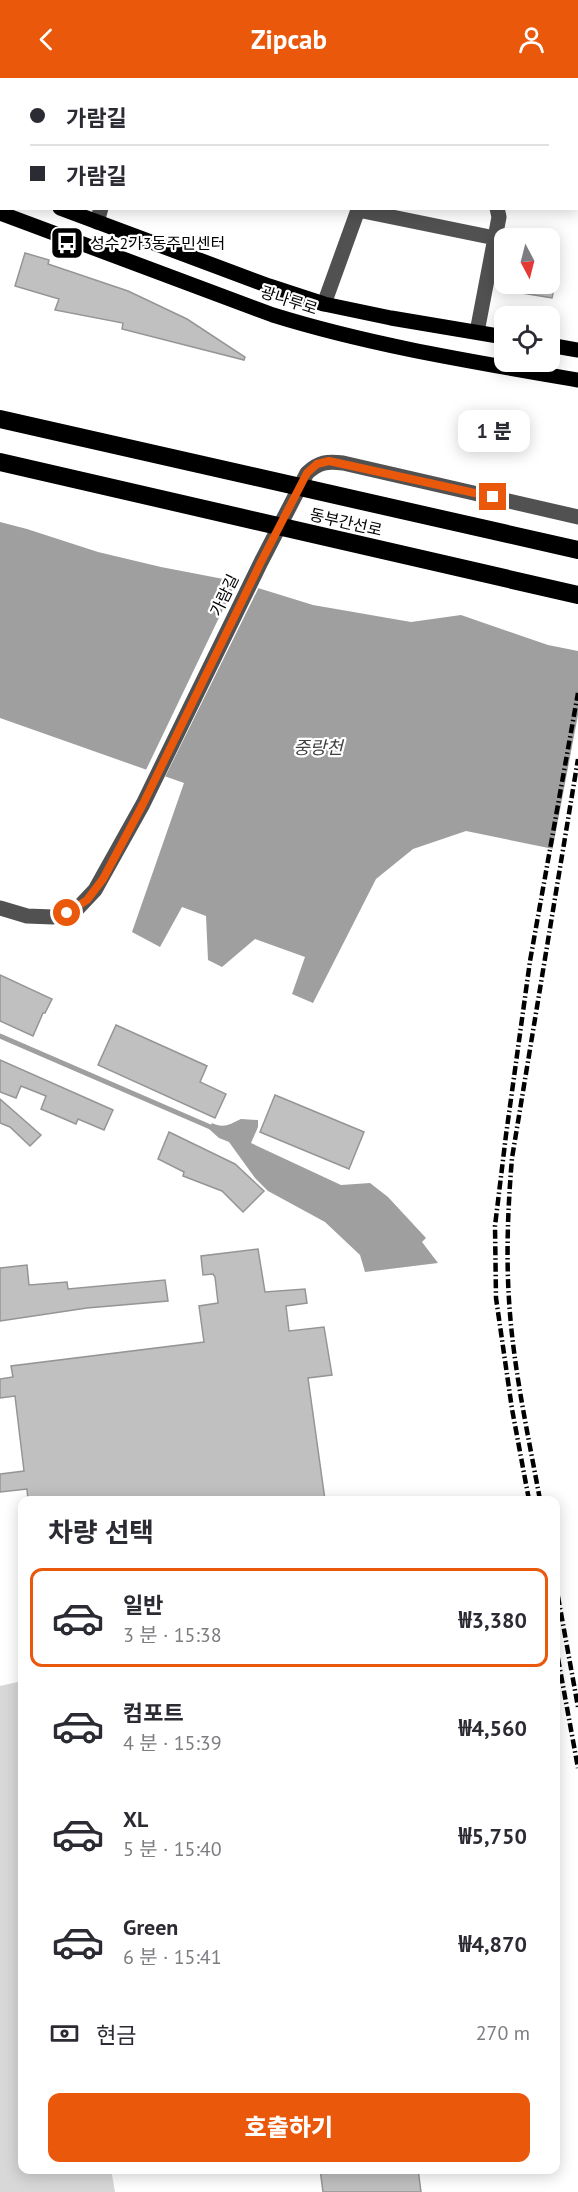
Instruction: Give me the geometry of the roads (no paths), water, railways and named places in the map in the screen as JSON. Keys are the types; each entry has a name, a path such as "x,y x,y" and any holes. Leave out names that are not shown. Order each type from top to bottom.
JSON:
{"highway":[{"name":"동부간선로","path":"0,419 578,550"},
{"name":"동부간선로","path":"0,462 578,596"}],"main road":[{"name":"광나루로","path":"71,210 99,215 269,286 324,304 494,335"},
{"name":"광나루로","path":"0,213 273,315 399,348 578,380"},
{"path":"560,347 578,350"}],"street":[{"path":"324,304 358,210 395,213 494,238"},
{"path":"497,210 497,228"},
{"path":"477,332 494,243"},
{"name":"가람길","path":"0,908 39,917 52,917 78,908 103,879 143,804 261,562 307,473 317,464 329,461 578,517"}],"water":[{"name":"중랑천","path":"0,522 98,552 239,582 313,605 411,622 461,615 548,645 578,651 578,854 466,831 413,849 376,879 313,1003 292,994 305,957 255,939 222,967 208,960 206,916 182,907 160,947 132,932 184,783 0,718"},
{"path":"241,1119 258,1120 258,1127 251,1143 341,1185 370,1183 388,1197 426,1238 422,1242 438,1263 365,1272 360,1255 325,1222 268,1191 255,1178 229,1142 219,1138 209,1129 212,1123 224,1126"}],"waterway":[{"path":"0,1036 215,1129"}],"railway":[{"path":"528,1496 512,1409 496,1298 495,1226 530,961 578,693"},
{"path":"539,1496 511,1325 508,1265 509,1211 512,1158 578,759"},
{"path":"560,1608 578,1707"},
{"path":"560,1669 578,1768"}],"place":[{"name":"성수2가3동주민센터","path":"67,243"}]}
